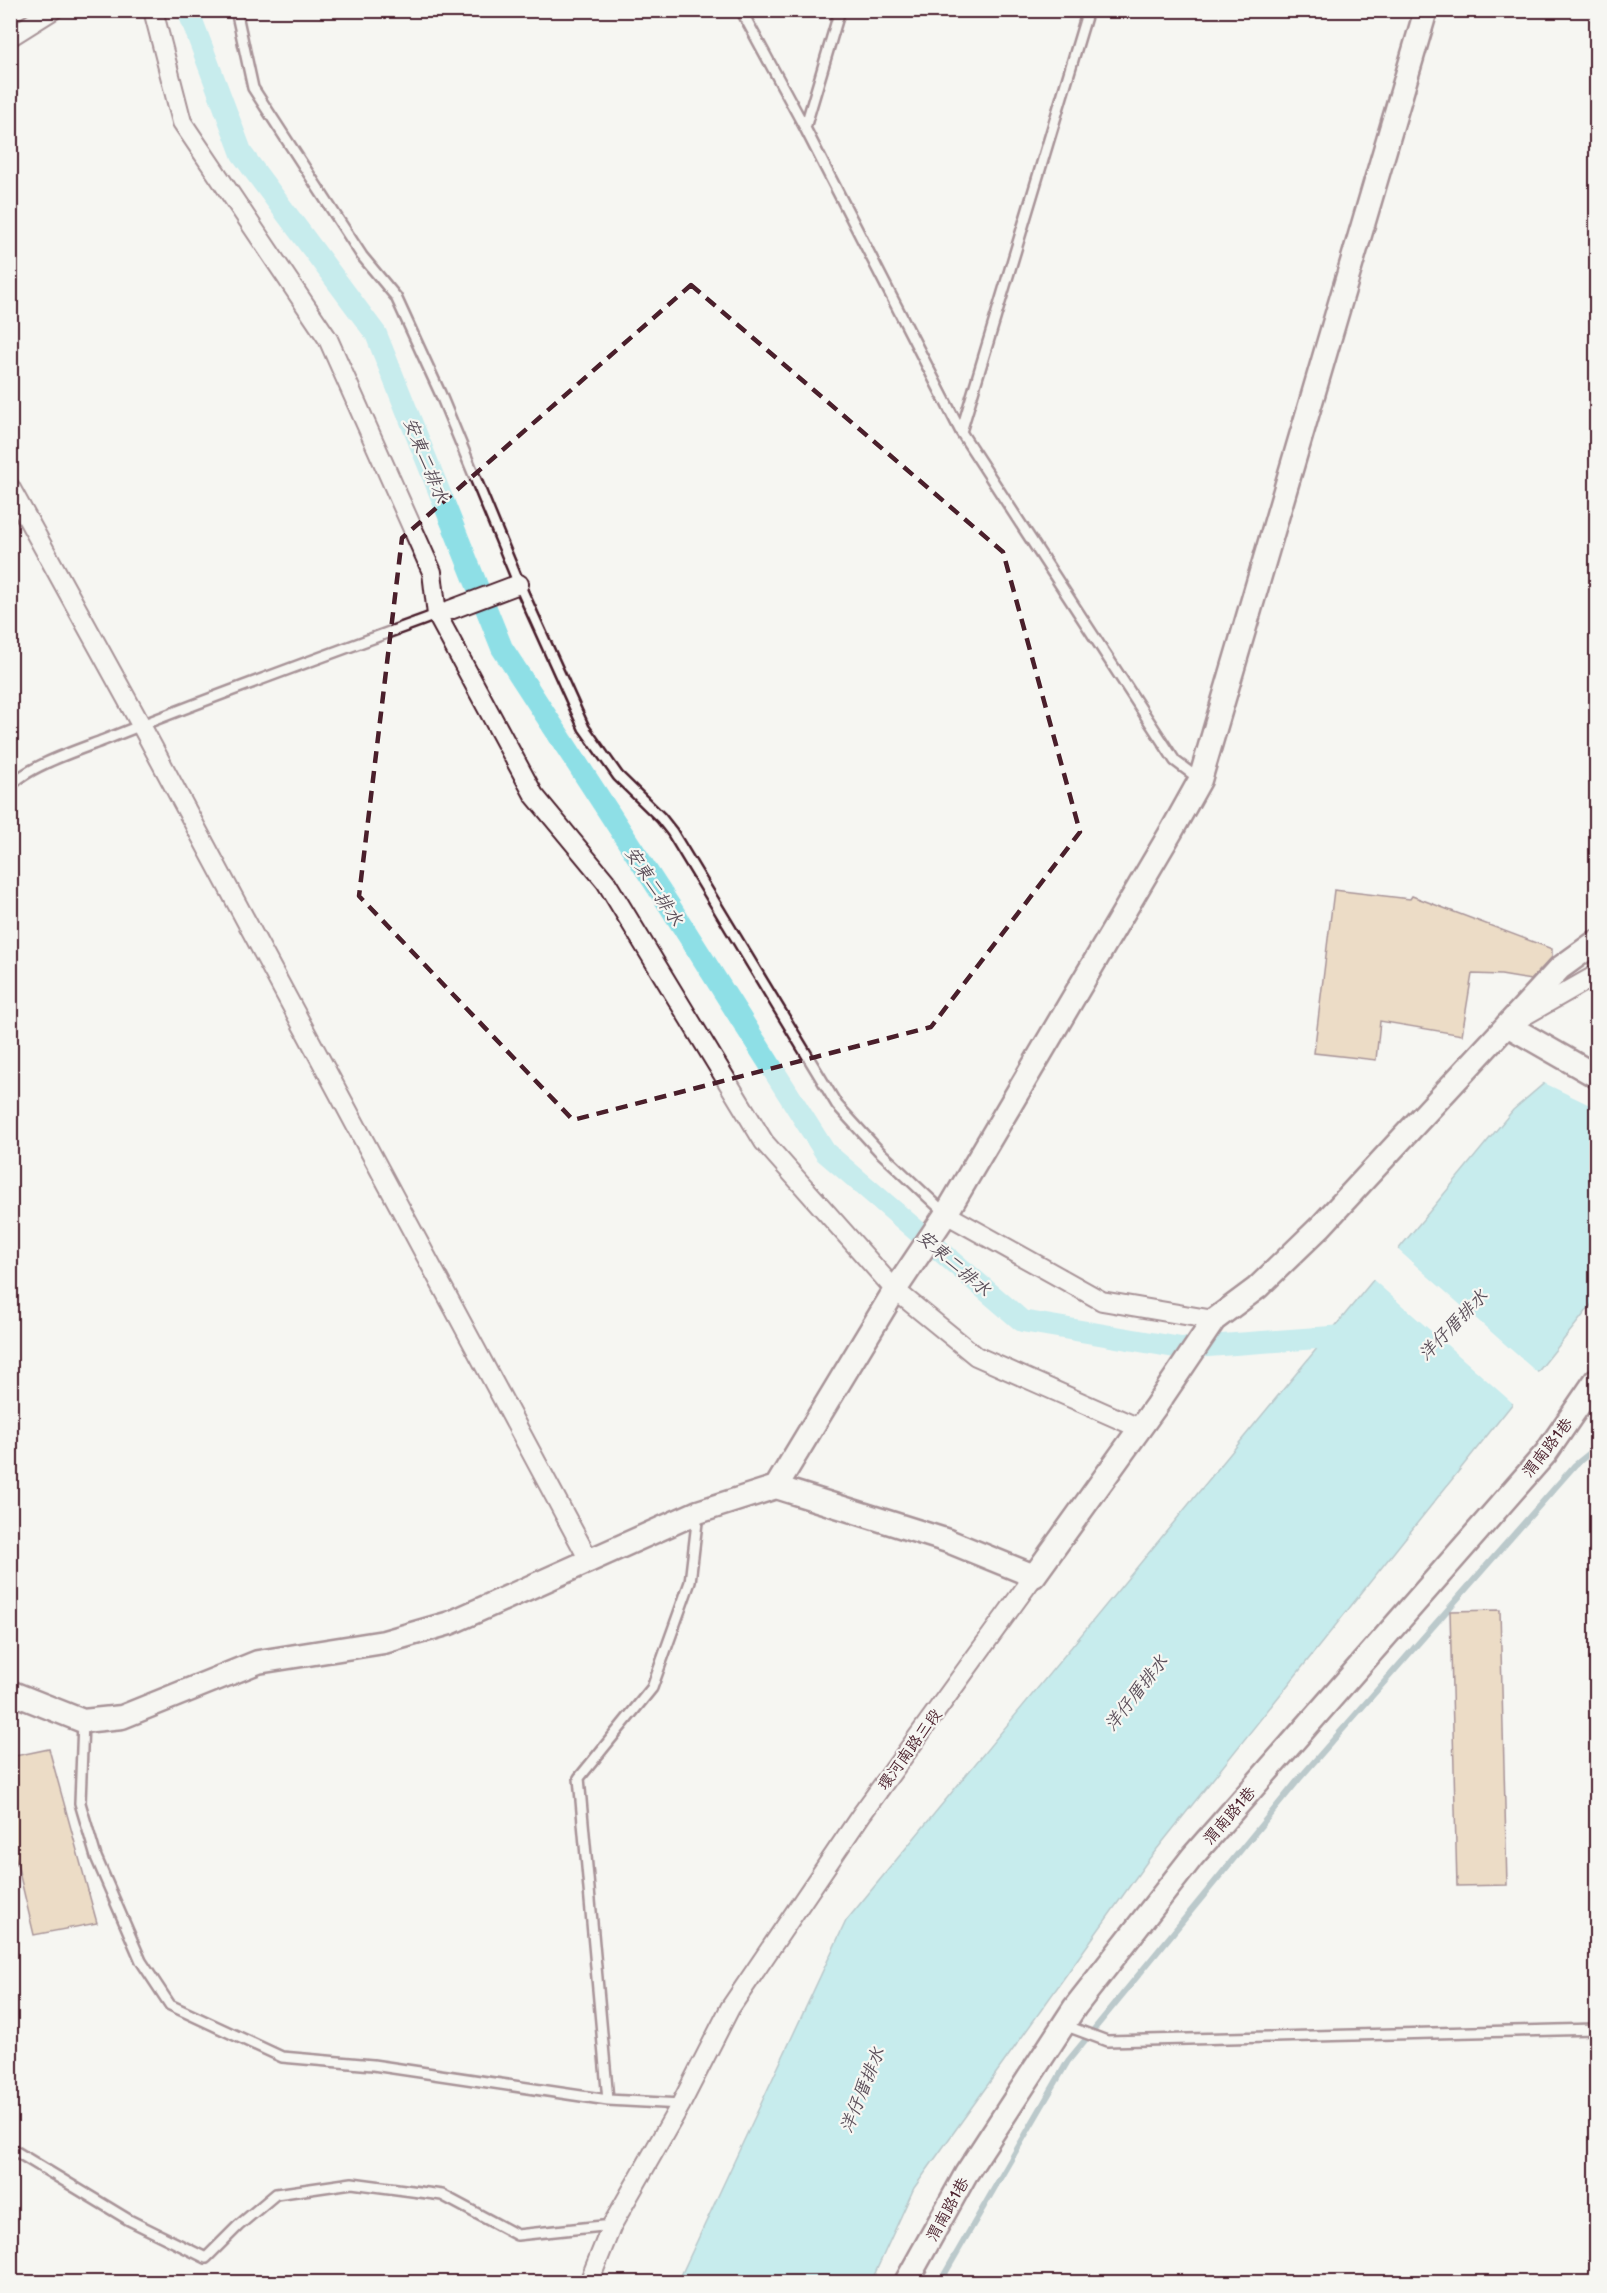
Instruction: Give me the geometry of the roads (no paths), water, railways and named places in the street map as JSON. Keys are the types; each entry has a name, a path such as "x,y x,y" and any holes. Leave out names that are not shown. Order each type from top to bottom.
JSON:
{"street":[{"path":"10,37 53,10"},
{"path":"153,10 182,122 328,339 432,572 444,612 534,795 606,882 764,1142 899,1282 976,1356 1139,1428"},
{"path":"776,1487 899,1282 942,1220 1200,780 1426,10"},
{"path":"10,487 141,725 590,1562"},
{"path":"444,612 519,584"},
{"name":"環河南路三段","path":"612,2224 681,2104 730,2008 861,1815 1156,1406 1214,1320 1257,1288 1321,1226 1560,968 1596,942"},
{"path":"1508,1025 1596,975"},
{"path":"1508,1025 1596,1076"},
{"path":"942,1220 1102,1301 1214,1320"},
{"name":"渭南路1巷","path":"906,2283 966,2174 1062,2024 1193,1856 1546,1453 1595,1386"},
{"path":"10,1692 83,1721 122,1717 258,1662 384,1642 450,1623 698,1512 776,1487 948,1541 1034,1576"},
{"path":"589,2283 612,2224"}],"lane":[{"path":"236,10 253,88 362,256 396,297 440,393 519,584 584,728 618,776 672,832 837,1105 942,1220"},
{"path":"741,10 805,128 961,432 1175,761 1200,780"},
{"path":"805,128 840,10"},
{"path":"961,432 1088,10"},
{"path":"10,787 31,771 58,758 444,612"},
{"path":"608,2100 579,1778 652,1688 690,1582 698,1512"},
{"path":"83,1721 80,1803 96,1857 141,1961 170,2005 282,2057 373,2065 608,2100 681,2104"},
{"path":"1062,2024 1107,2041 1596,2029"},
{"path":"10,2148 129,2220 206,2258 238,2226 276,2194 352,2183 442,2196 517,2235 612,2224"}],"water":[{"name":"洋仔厝排水","path":"1596,1039 1596,1299 1149,1859 914,2188 871,2282 678,2282 846,1921 1513,1110"}],"waterway":[{"name":"安東二排水","path":"188,10 242,154 376,334 502,648 669,905 825,1152 1022,1321 1181,1348 1358,1335"},
{"path":"940,2282 1068,2061 1299,1779 1575,1465 1596,1448"}]}
